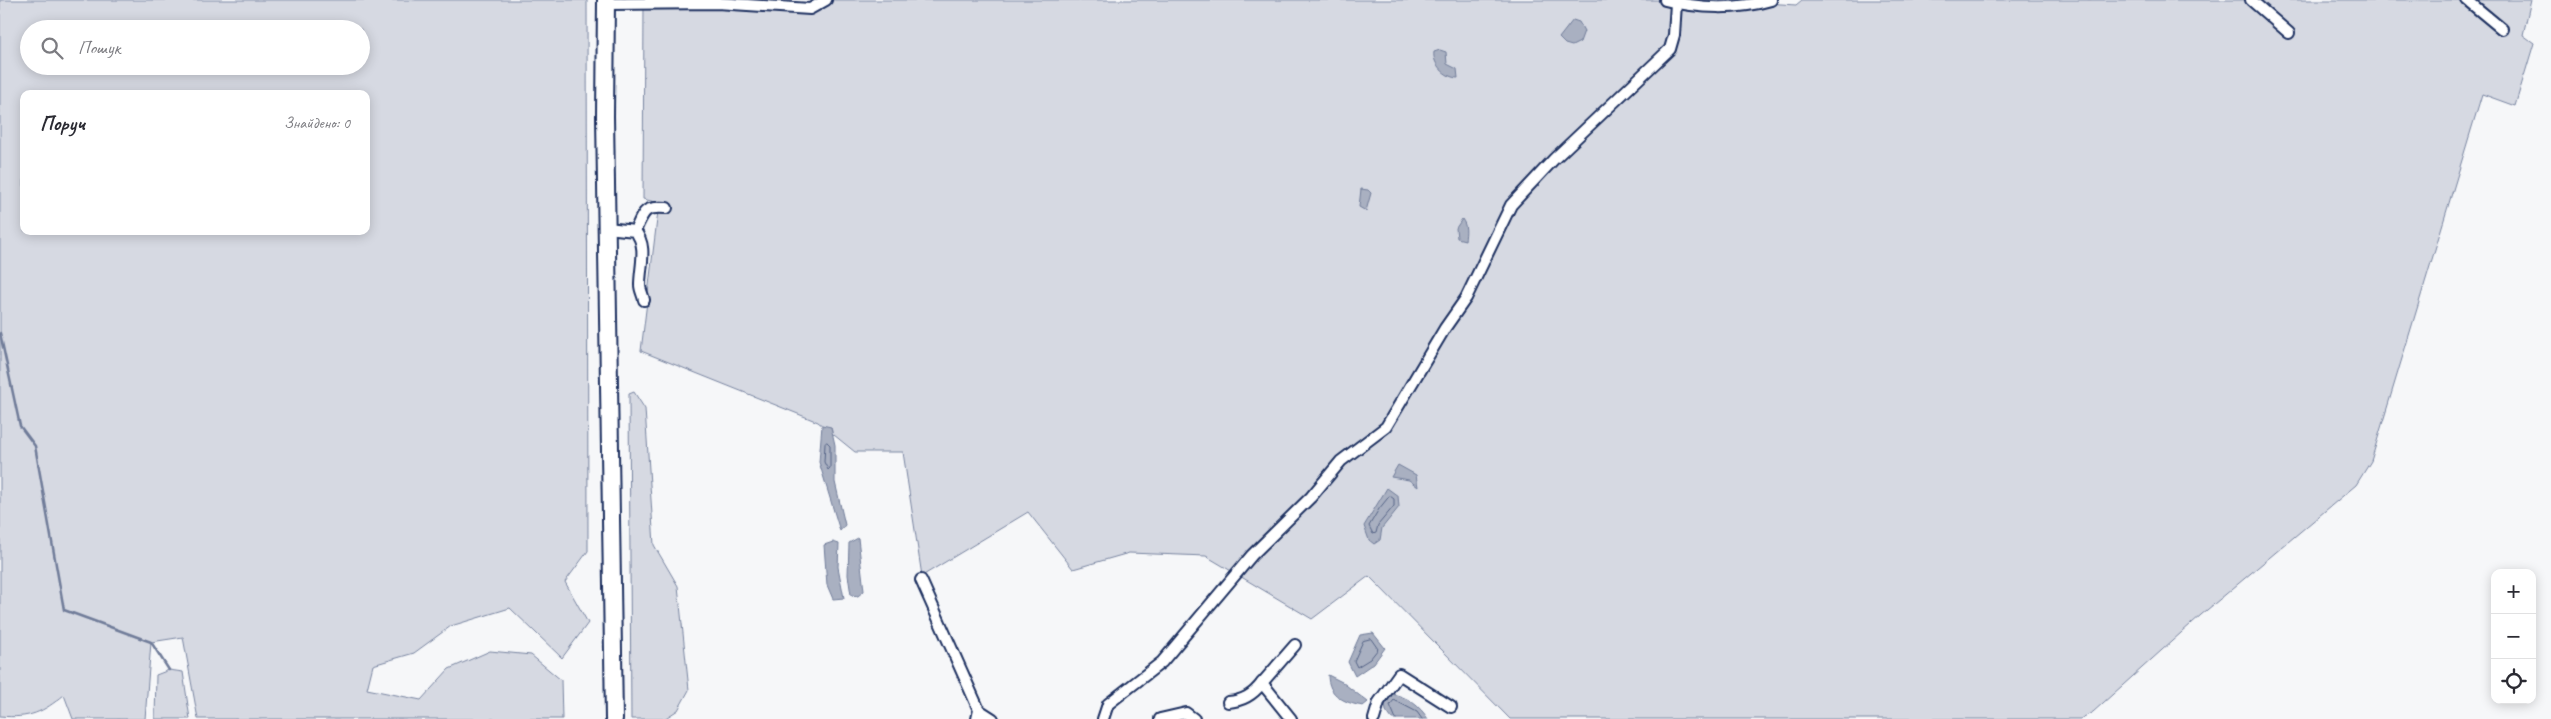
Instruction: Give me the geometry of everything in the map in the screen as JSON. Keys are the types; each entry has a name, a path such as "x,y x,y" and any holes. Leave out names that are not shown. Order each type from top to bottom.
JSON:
{"highway":[{"path":"606,2 607,228 614,719"}],"street":[{"path":"606,2 717,3 810,9 826,0"},
{"path":"1665,0 1699,8 1752,6 1771,0"},
{"path":"2251,0 2289,33"},
{"path":"2467,0 2502,29"},
{"path":"1103,719 1108,704 1162,662 1252,555 1311,497 1342,461 1386,427 1445,328 1466,298 1511,205 1554,159 1670,49 1674,35 1676,3"},
{"path":"635,231 644,212 652,206 667,208"},
{"path":"607,228 635,231 642,238 643,265 640,286 644,300"},
{"path":"921,580 978,714 992,719"},
{"path":"1228,702 1238,701 1253,694 1295,646"},
{"path":"1374,719 1379,702 1399,674 1451,707"},
{"path":"1262,684 1291,719"},
{"path":"1160,719 1186,713 1194,719"}],"shaded area":[{"path":"0,0 587,0 588,551 565,582 588,623 562,658 510,608 451,626 414,653 373,665 367,689 421,700 449,669 490,651 531,655 561,680 562,719 198,719 183,637 151,642 145,719 73,719 64,695 35,713 11,717 0,716"},
{"path":"833,0 1721,0 1796,5 1802,0 2531,0 2523,35 2534,43 2515,106 2482,94 2371,461 2356,485 2201,615 2093,712 2080,719 1510,719 1369,576 1312,619 1206,556 1129,553 1073,569 1028,512 922,576 903,452 855,452 818,422 641,351 659,203 643,199 644,5 819,9"},
{"path":"634,392 645,409 654,545 678,586 689,690 678,710 664,719 631,719 629,394"},
{"path":"169,670 183,672 190,719 155,719 156,675"}],"water":[{"path":"1573,20 1579,22 1584,31 1580,42 1572,46 1565,44 1559,38"},
{"path":"1440,50 1446,52 1447,64 1457,69 1458,78 1449,76 1438,66 1435,61 1434,52"},
{"path":"1361,189 1368,190 1371,193 1366,211 1359,207"},
{"path":"1462,219 1466,232 1465,240 1457,238 1456,228"},
{"path":"822,425 831,427 835,445 835,482 845,525 840,531 819,462"},
{"path":"1398,465 1416,475 1418,487 1409,480 1391,477"},
{"path":"1387,488 1398,496 1399,507 1382,528 1380,540 1374,544 1369,540 1364,526"},
{"path":"858,538 864,591 858,596 851,595 848,575 849,543"},
{"path":"833,542 839,544 838,567 844,598 833,599 827,585 824,545"},
{"path":"1373,633 1385,648 1374,663 1355,676 1348,662 1360,635"},
{"path":"1328,675 1342,682 1368,702 1363,706 1350,703 1339,697 1331,688"},
{"path":"1391,694 1412,702 1428,719 1392,719 1386,711 1385,703"}],"waterway":[{"path":"0,333 20,426 35,446 64,610 151,642 169,670"}]}
